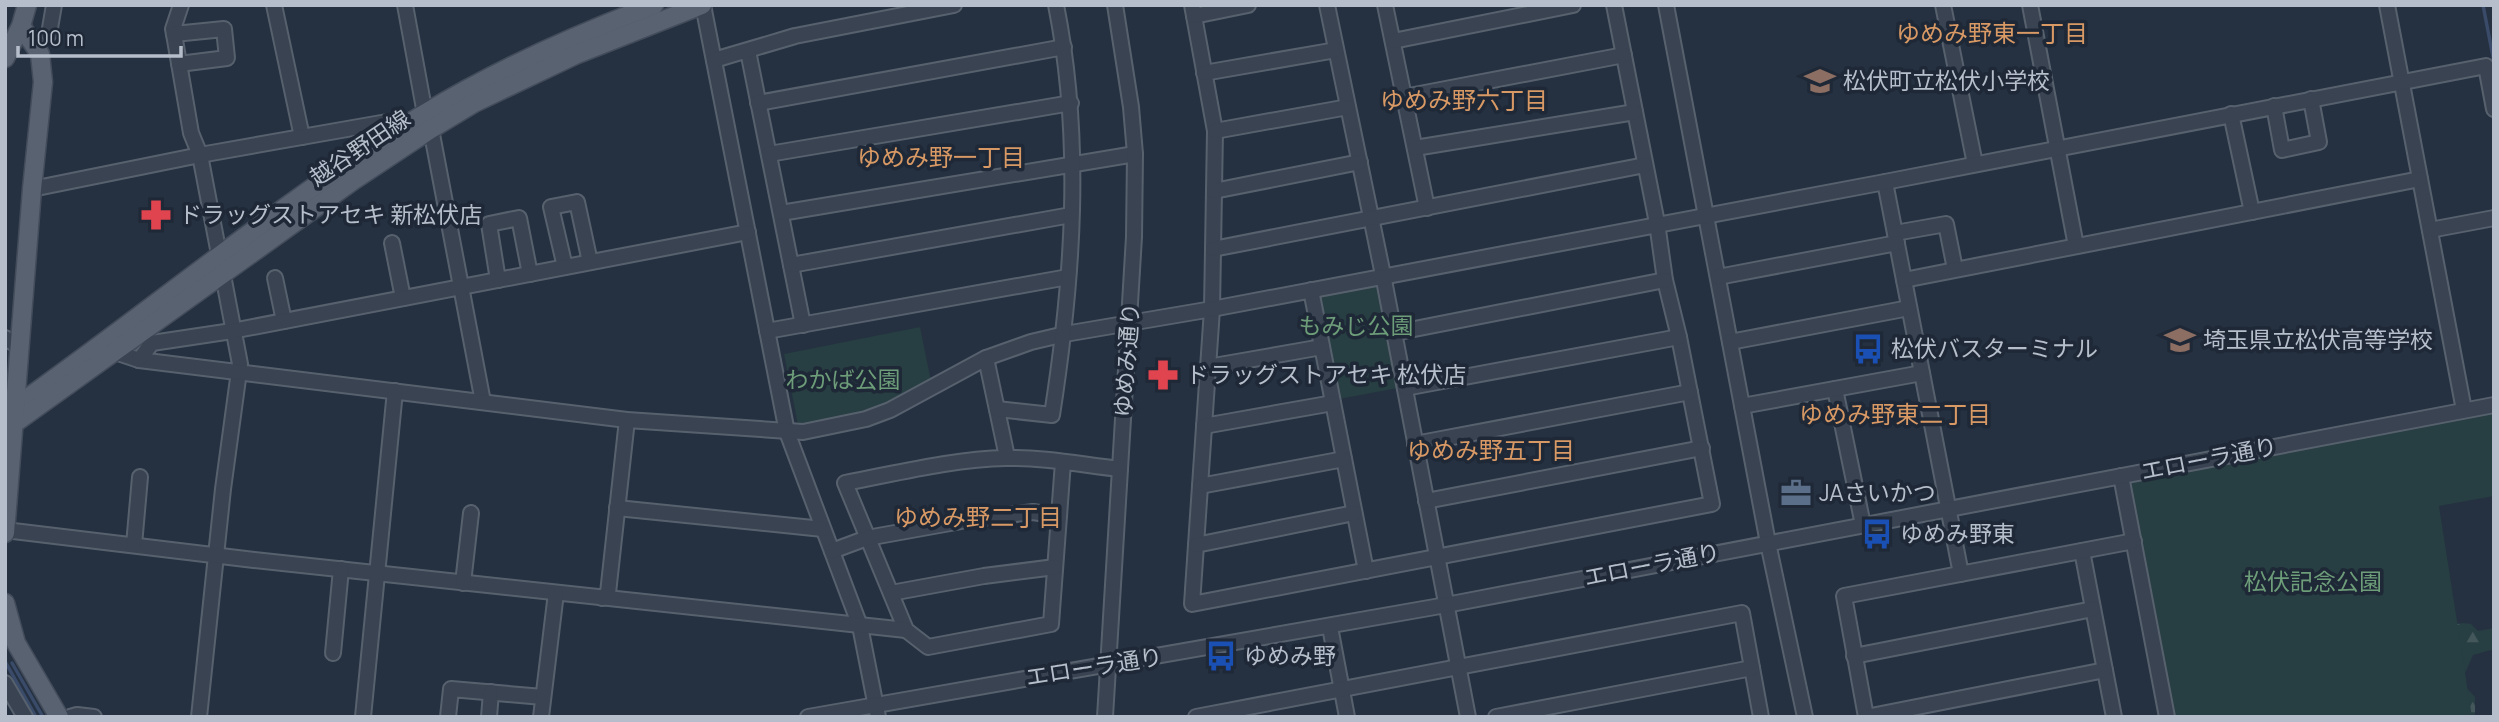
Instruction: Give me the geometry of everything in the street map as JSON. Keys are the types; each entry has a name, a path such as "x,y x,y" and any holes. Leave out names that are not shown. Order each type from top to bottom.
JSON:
{"main road":[{"path":"5,58 22,26 27,5"},
{"name":"越谷野田線","path":"10,419 115,352 354,180 428,122 563,42 654,5"},
{"name":"越谷野田線","path":"10,419 219,255 401,130 474,103 575,55 703,5"},
{"path":"5,531 13,342 32,189 43,69 40,54 22,26"},
{"path":"5,603 16,643 59,717"}],"street":[{"path":"49,34 54,5"},
{"path":"181,5 173,29 191,133 200,155 240,364 199,717"},
{"path":"274,5 302,137"},
{"path":"405,5 484,402"},
{"path":"703,5 787,432 860,626 877,711"},
{"path":"714,60 795,36 954,5"},
{"path":"997,409 1052,415 1065,334 1073,164 1071,103 1056,5"},
{"name":"ゆめみ通り","path":"1105,717 1134,237 1135,154 1127,70 1115,5"},
{"path":"1248,5 1193,11 1215,131 1212,309 1192,604 1712,504 1665,280 1657,223 1614,5"},
{"path":"1327,5 1383,275 1468,717"},
{"path":"1385,5 1427,208"},
{"path":"1393,40 1573,5"},
{"path":"1666,5 1768,543 1805,717"},
{"path":"1943,5 1975,164"},
{"path":"2030,5 2076,246"},
{"path":"2387,5 2465,410"},
{"path":"174,34 224,29 227,58 179,64"},
{"path":"758,103 1064,47"},
{"path":"1204,73 1336,50"},
{"path":"748,51 803,325"},
{"path":"1404,97 1624,55"},
{"path":"115,352 139,360 627,420 803,432 866,419 938,386 986,358 1031,342 1065,334 1212,309 2486,66 2494,108"},
{"path":"2274,106 2282,150 2319,142 2311,99"},
{"path":"769,154 1071,103"},
{"path":"1215,131 1348,107"},
{"path":"1415,148 1635,112"},
{"path":"2231,114 2252,212"},
{"path":"32,189 200,155 387,122 401,130"},
{"path":"781,213 1135,154"},
{"path":"1214,191 1360,162"},
{"path":"1213,249 1646,165"},
{"path":"1904,280 2420,179"},
{"path":"1885,182 1961,574"},
{"path":"565,267 551,206 577,202 590,262"},
{"path":"791,265 1071,215"},
{"path":"498,280 489,224 519,218 530,274"},
{"path":"2430,230 2494,218"},
{"path":"1717,277 1896,238 1946,224 1955,270"},
{"path":"139,360 152,344 748,232"},
{"path":"392,243 403,298"},
{"path":"767,331 1068,277"},
{"path":"275,278 284,321"},
{"path":"1394,333 1665,280"},
{"path":"1311,290 1366,571"},
{"path":"1730,342 1909,308"},
{"path":"1405,388 1679,337"},
{"path":"1208,367 1322,347"},
{"path":"986,358 1007,457"},
{"path":"1742,406 1922,373"},
{"path":"1835,389 1863,525"},
{"path":"363,717 395,391"},
{"path":"1415,444 1690,392"},
{"path":"1204,426 1333,403"},
{"name":"エローラ通り","path":"808,717 877,711 2494,405"},
{"path":"602,598 608,593 627,420"},
{"path":"1426,501 1702,448"},
{"path":"1063,462 1051,624 928,647 906,630 845,483 956,463 1007,457 1063,462 1120,469"},
{"path":"1200,486 1344,458"},
{"path":"2121,476 2167,717"},
{"path":"134,545 140,477"},
{"path":"617,508 823,529"},
{"path":"832,551 867,538 968,520 1033,512 1059,516"},
{"path":"463,583 471,513"},
{"path":"1196,545 1354,513"},
{"path":"5,531 906,630"},
{"path":"2105,670 1866,717 1844,596 2134,541"},
{"path":"2082,551 2114,717"},
{"path":"891,593 984,576 1055,567"},
{"path":"332,653 341,569"},
{"path":"541,717 556,593"},
{"path":"1854,656 2093,609"},
{"path":"1196,717 1742,613 1761,717"},
{"path":"1330,627 1347,717"},
{"path":"1496,717 1533,713 1752,668"},
{"path":"5,683 25,717"},
{"path":"448,717 451,689 543,696"},
{"path":"489,717 491,692"},
{"path":"69,717 94,717"}],"green space":[{"name":"もみじ公園","path":"1374,283 1380,286 1398,388 1339,399 1319,298 1323,294"},
{"name":"わかば公園","path":"920,327 931,381 883,407 798,425 784,354"},
{"name":"松伏記念公園","path":"2494,411 2494,496 2439,506 2472,717 2174,717 2130,482"},
{"path":"2471,624 2478,631 2494,628 2494,649 2473,655 2461,682 2475,697 2475,717 2402,717 2446,626"}],"waterway":[{"path":"2483,5 2494,62"},
{"path":"6,663 36,717"},
{"path":"12,663 43,717"}],"place":[{"name":"松伏町立松伏小学校","path":"1820,81"},
{"name":"ドラッグストアセキ 新松伏店","path":"156,215"},
{"name":"埼玉県立松伏高等学校","path":"2180,340"},
{"name":"松伏バスターミナル","path":"1868,349"},
{"name":"ドラッグストアセキ 松伏店","path":"1163,375"},
{"name":"JAさいかつ","path":"1796,493"},
{"name":"ゆめみ野東","path":"1877,534"},
{"name":"ゆめみ野","path":"1221,656"}],"district":[{"name":"ゆめみ野東一丁目","path":"1992,34"},
{"name":"ゆめみ野六丁目","path":"1464,101"},
{"name":"ゆめみ野一丁目","path":"941,158"},
{"name":"ゆめみ野東二丁目","path":"1895,415"},
{"name":"ゆめみ野五丁目","path":"1491,451"},
{"name":"ゆめみ野二丁目","path":"978,518"}]}
